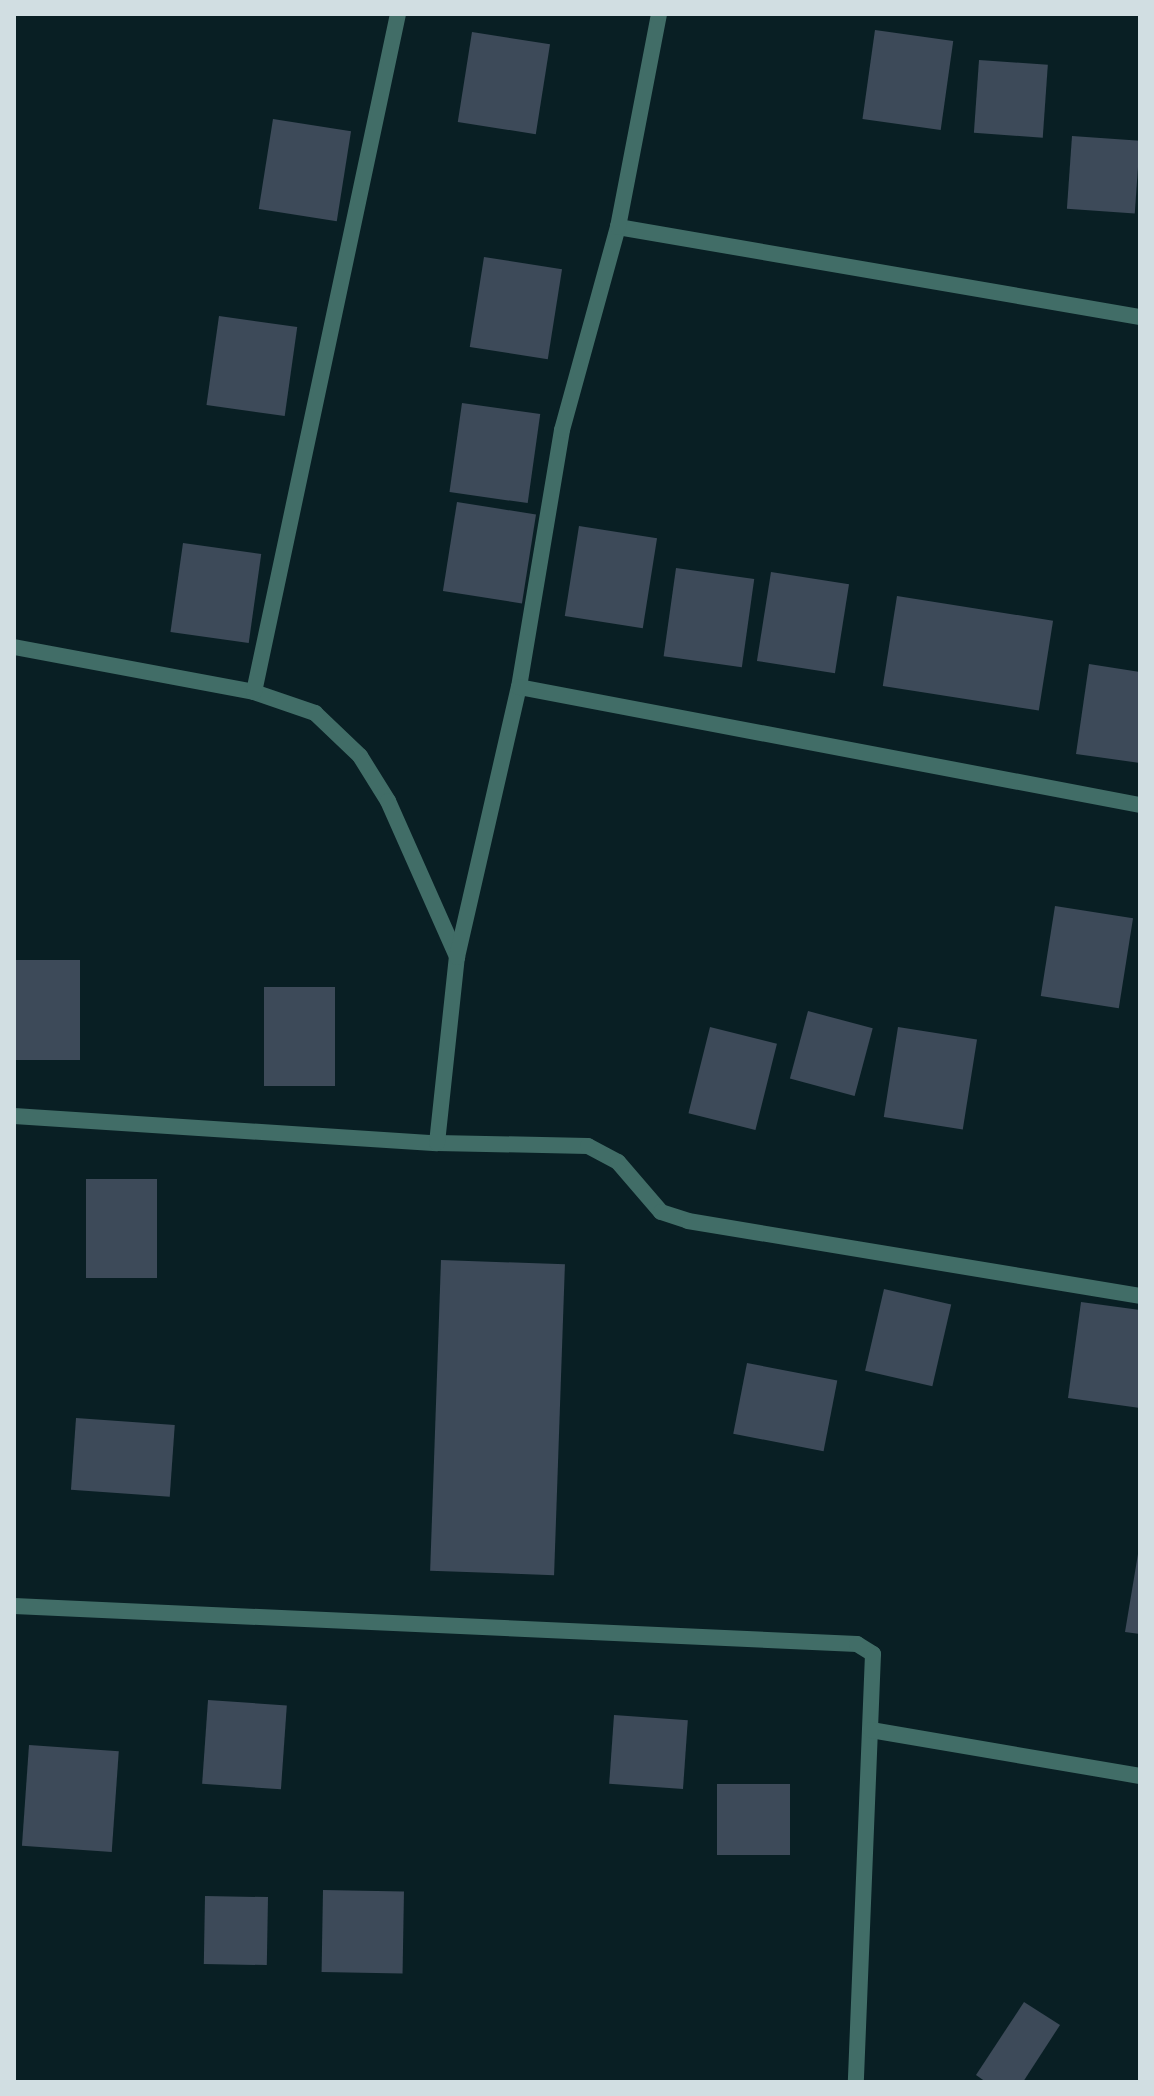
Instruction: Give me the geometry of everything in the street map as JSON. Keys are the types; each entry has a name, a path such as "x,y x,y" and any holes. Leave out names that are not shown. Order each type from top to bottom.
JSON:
{"street":[{"path":"254,692 398,14"},
{"path":"437,1143 457,957 519,687 562,430 618,227 659,14"},
{"path":"618,227 1140,317"},
{"path":"14,647 254,692 315,713 360,756 388,801 457,957"},
{"path":"519,687 1140,805"},
{"path":"14,1116 437,1143 588,1146 618,1162 661,1212 688,1221 1140,1296"},
{"path":"14,1606 857,1644 873,1654 856,2082"},
{"path":"871,1730 1140,1776"}],"building":[{"path":"875,30 953,41 941,130 862,119"},
{"path":"472,32 550,44 536,134 458,122"},
{"path":"979,60 1048,65 1043,138 974,133"},
{"path":"273,119 351,131 337,221 259,209"},
{"path":"1072,136 1140,141 1135,214 1067,209"},
{"path":"484,257 562,269 548,359 470,347"},
{"path":"219,316 297,327 285,416 206,405"},
{"path":"462,403 540,414 528,503 449,492"},
{"path":"457,502 536,515 522,603 443,591"},
{"path":"579,526 657,538 643,628 565,616"},
{"path":"183,543 261,554 249,643 170,632"},
{"path":"676,568 754,579 742,667 664,656"},
{"path":"771,572 849,584 835,673 757,661"},
{"path":"897,596 1053,621 1039,711 883,686"},
{"path":"1089,664 1140,672 1140,763 1076,754"},
{"path":"1055,906 1133,918 1119,1008 1041,996"},
{"path":"14,960 80,960 80,1060 14,1060"},
{"path":"264,987 335,987 335,1086 264,1086"},
{"path":"808,1011 873,1028 855,1096 790,1079"},
{"path":"710,1027 777,1044 755,1130 688,1113"},
{"path":"898,1027 977,1040 963,1129 884,1117"},
{"path":"86,1179 157,1179 157,1278 86,1278"},
{"path":"441,1260 565,1264 554,1575 430,1571"},
{"path":"884,1289 951,1305 932,1386 865,1371"},
{"path":"1081,1302 1140,1310 1140,1408 1068,1398"},
{"path":"747,1363 837,1381 824,1451 733,1434"},
{"path":"76,1418 175,1425 170,1497 71,1490"},
{"path":"1140,1542 1140,1634 1125,1632"},
{"path":"208,1700 287,1706 281,1789 202,1784"},
{"path":"614,1715 688,1720 683,1789 609,1784"},
{"path":"29,1745 119,1751 112,1852 22,1846"},
{"path":"717,1784 790,1784 790,1855 717,1855"},
{"path":"323,1890 404,1891 403,1973 322,1972"},
{"path":"205,1896 268,1897 267,1965 204,1964"},
{"path":"1024,2002 1060,2025 1023,2082 986,2082 976,2075"}]}
